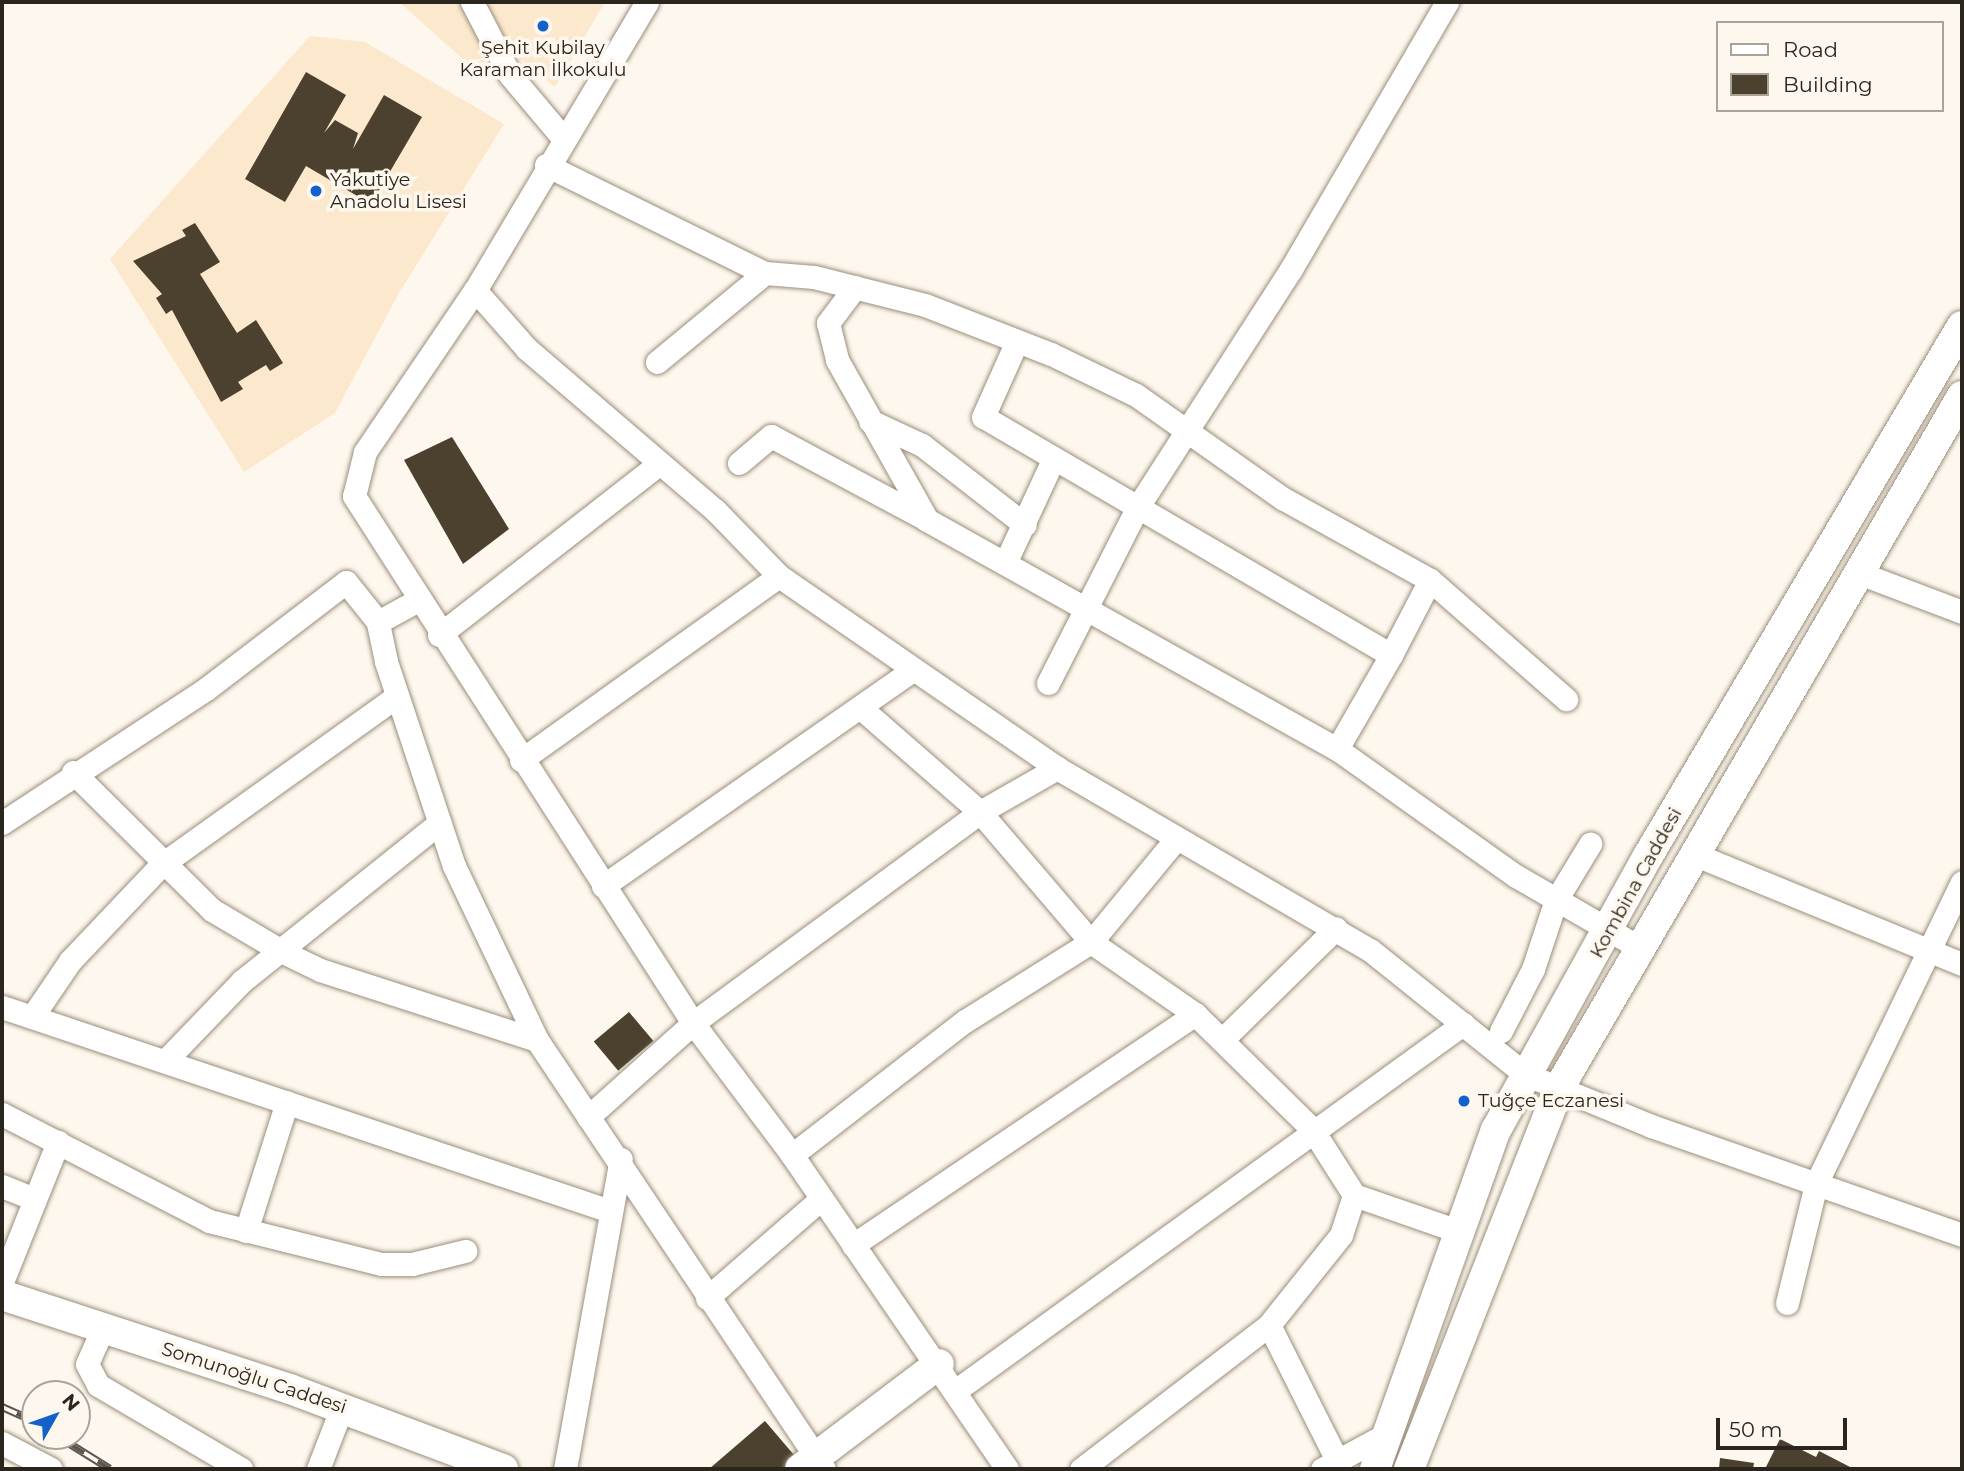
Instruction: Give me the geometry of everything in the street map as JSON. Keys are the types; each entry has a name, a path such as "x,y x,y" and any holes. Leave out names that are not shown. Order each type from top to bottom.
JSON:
{"main road":[{"name":"Kombina Caddesi","path":"1374,1469 1458,1231 1525,1074 1962,326"},
{"name":"Kombina Caddesi","path":"1409,1469 1559,1088 1862,574 1962,396"},
{"name":"Somunoğlu Caddesi","path":"2,1295 342,1407 503,1469"},
{"path":"813,1465 939,1364"}],"street":[{"path":"472,2 510,75 563,138"},
{"path":"647,2 563,138 475,290 365,452 354,496 439,635 693,1023 792,1155 939,1364 1007,1469"},
{"path":"1048,683 1137,509 1291,269 1447,2"},
{"path":"547,165 765,273 855,288 925,305 1017,341 1136,395 1282,498 1430,580 1566,699"},
{"path":"657,362 765,273"},
{"path":"855,288 828,323 837,360 927,520"},
{"path":"475,290 527,349 659,464 779,576 911,671 1057,768 1175,840 1336,928 1525,1074 1816,1184 1962,1235"},
{"path":"1017,341 983,416 1053,460 1391,655"},
{"path":"870,421 922,446 1025,525"},
{"path":"739,463 771,436 927,520 1007,559 1084,610 1337,749 1387,789 1556,900 1640,947"},
{"path":"1007,559 1053,460"},
{"path":"439,635 659,464"},
{"path":"1862,574 1962,612"},
{"path":"520,760 779,576"},
{"path":"1337,749 1430,580"},
{"path":"2,823 73,772 206,689 346,582 378,622 397,695 439,823 537,1040 588,1117 621,1159 813,1465"},
{"path":"378,622 418,600"},
{"path":"603,886 863,710 911,671"},
{"path":"32,1017 70,961 161,865 397,695"},
{"path":"863,710 980,812 1091,943 1195,1014 1223,1039 1312,1129 1354,1195 1458,1231"},
{"path":"588,1117 693,1023 980,812 1057,768"},
{"path":"73,772 161,865 212,910 283,952 320,970 537,1040"},
{"path":"167,1059 242,981 283,952 439,823"},
{"path":"792,1155 965,1021 1091,943 1175,840"},
{"path":"1501,1031 1533,969 1556,900 1590,844"},
{"path":"1696,855 1962,964"},
{"path":"1787,1303 1816,1184 1925,950 1962,882"},
{"path":"1223,1039 1336,928"},
{"path":"2,1007 167,1059 610,1211"},
{"path":"853,1245 1195,1014"},
{"path":"955,1391 1312,1129 1463,1024"},
{"path":"246,1231 287,1101"},
{"path":"2,1114 209,1221 382,1264 412,1264 465,1251"},
{"path":"2,1282 58,1142"},
{"path":"565,1469 621,1159"},
{"path":"2,1186 35,1199"},
{"path":"1081,1469 1269,1325 1341,1235 1354,1195"},
{"path":"707,1298 821,1199"},
{"path":"1269,1325 1330,1466 1385,1435"},
{"path":"103,1328 87,1364 98,1385 241,1469"},
{"path":"318,1469 342,1407"},
{"path":"2,1443 51,1469"}],"shaded area":[{"path":"399,2 465,2 492,56 474,69"},
{"name":"Şehit Kubilay Karaman İlkokulu","path":"484,2 605,2 555,87 507,49"},
{"name":"Yakutiye Anadolu Lisesi","path":"310,36 365,42 504,124 399,293 335,413 244,472 110,259"}],"building":[{"path":"306,72 346,95 324,133 335,120 358,133 353,149 384,95 422,117 371,204 306,166 285,202 245,179"},
{"path":"195,223 220,262 200,274 237,333 256,320 283,363 270,371 266,365 238,382 243,389 221,402 172,310 166,314 156,298 162,294 133,261 186,236 182,230"},
{"path":"452,437 509,529 463,564 404,460"},
{"path":"629,1012 653,1041 618,1071 594,1042"},
{"path":"765,1421 800,1462 792,1469 709,1469"},
{"path":"1780,1439 1816,1457 1819,1451 1854,1469 1766,1467"},
{"path":"1720,1458 1754,1463 1753,1469 1719,1469"}],"railway":[{"path":"2,1407 21,1416"},
{"path":"79,1450 110,1469"}],"place":[{"name":"Şehit Kubilay Karaman İlkokulu","path":"543,26"},
{"name":"Yakutiye Anadolu Lisesi","path":"316,191"},
{"name":"Tuğçe Eczanesi","path":"1464,1101"}]}
